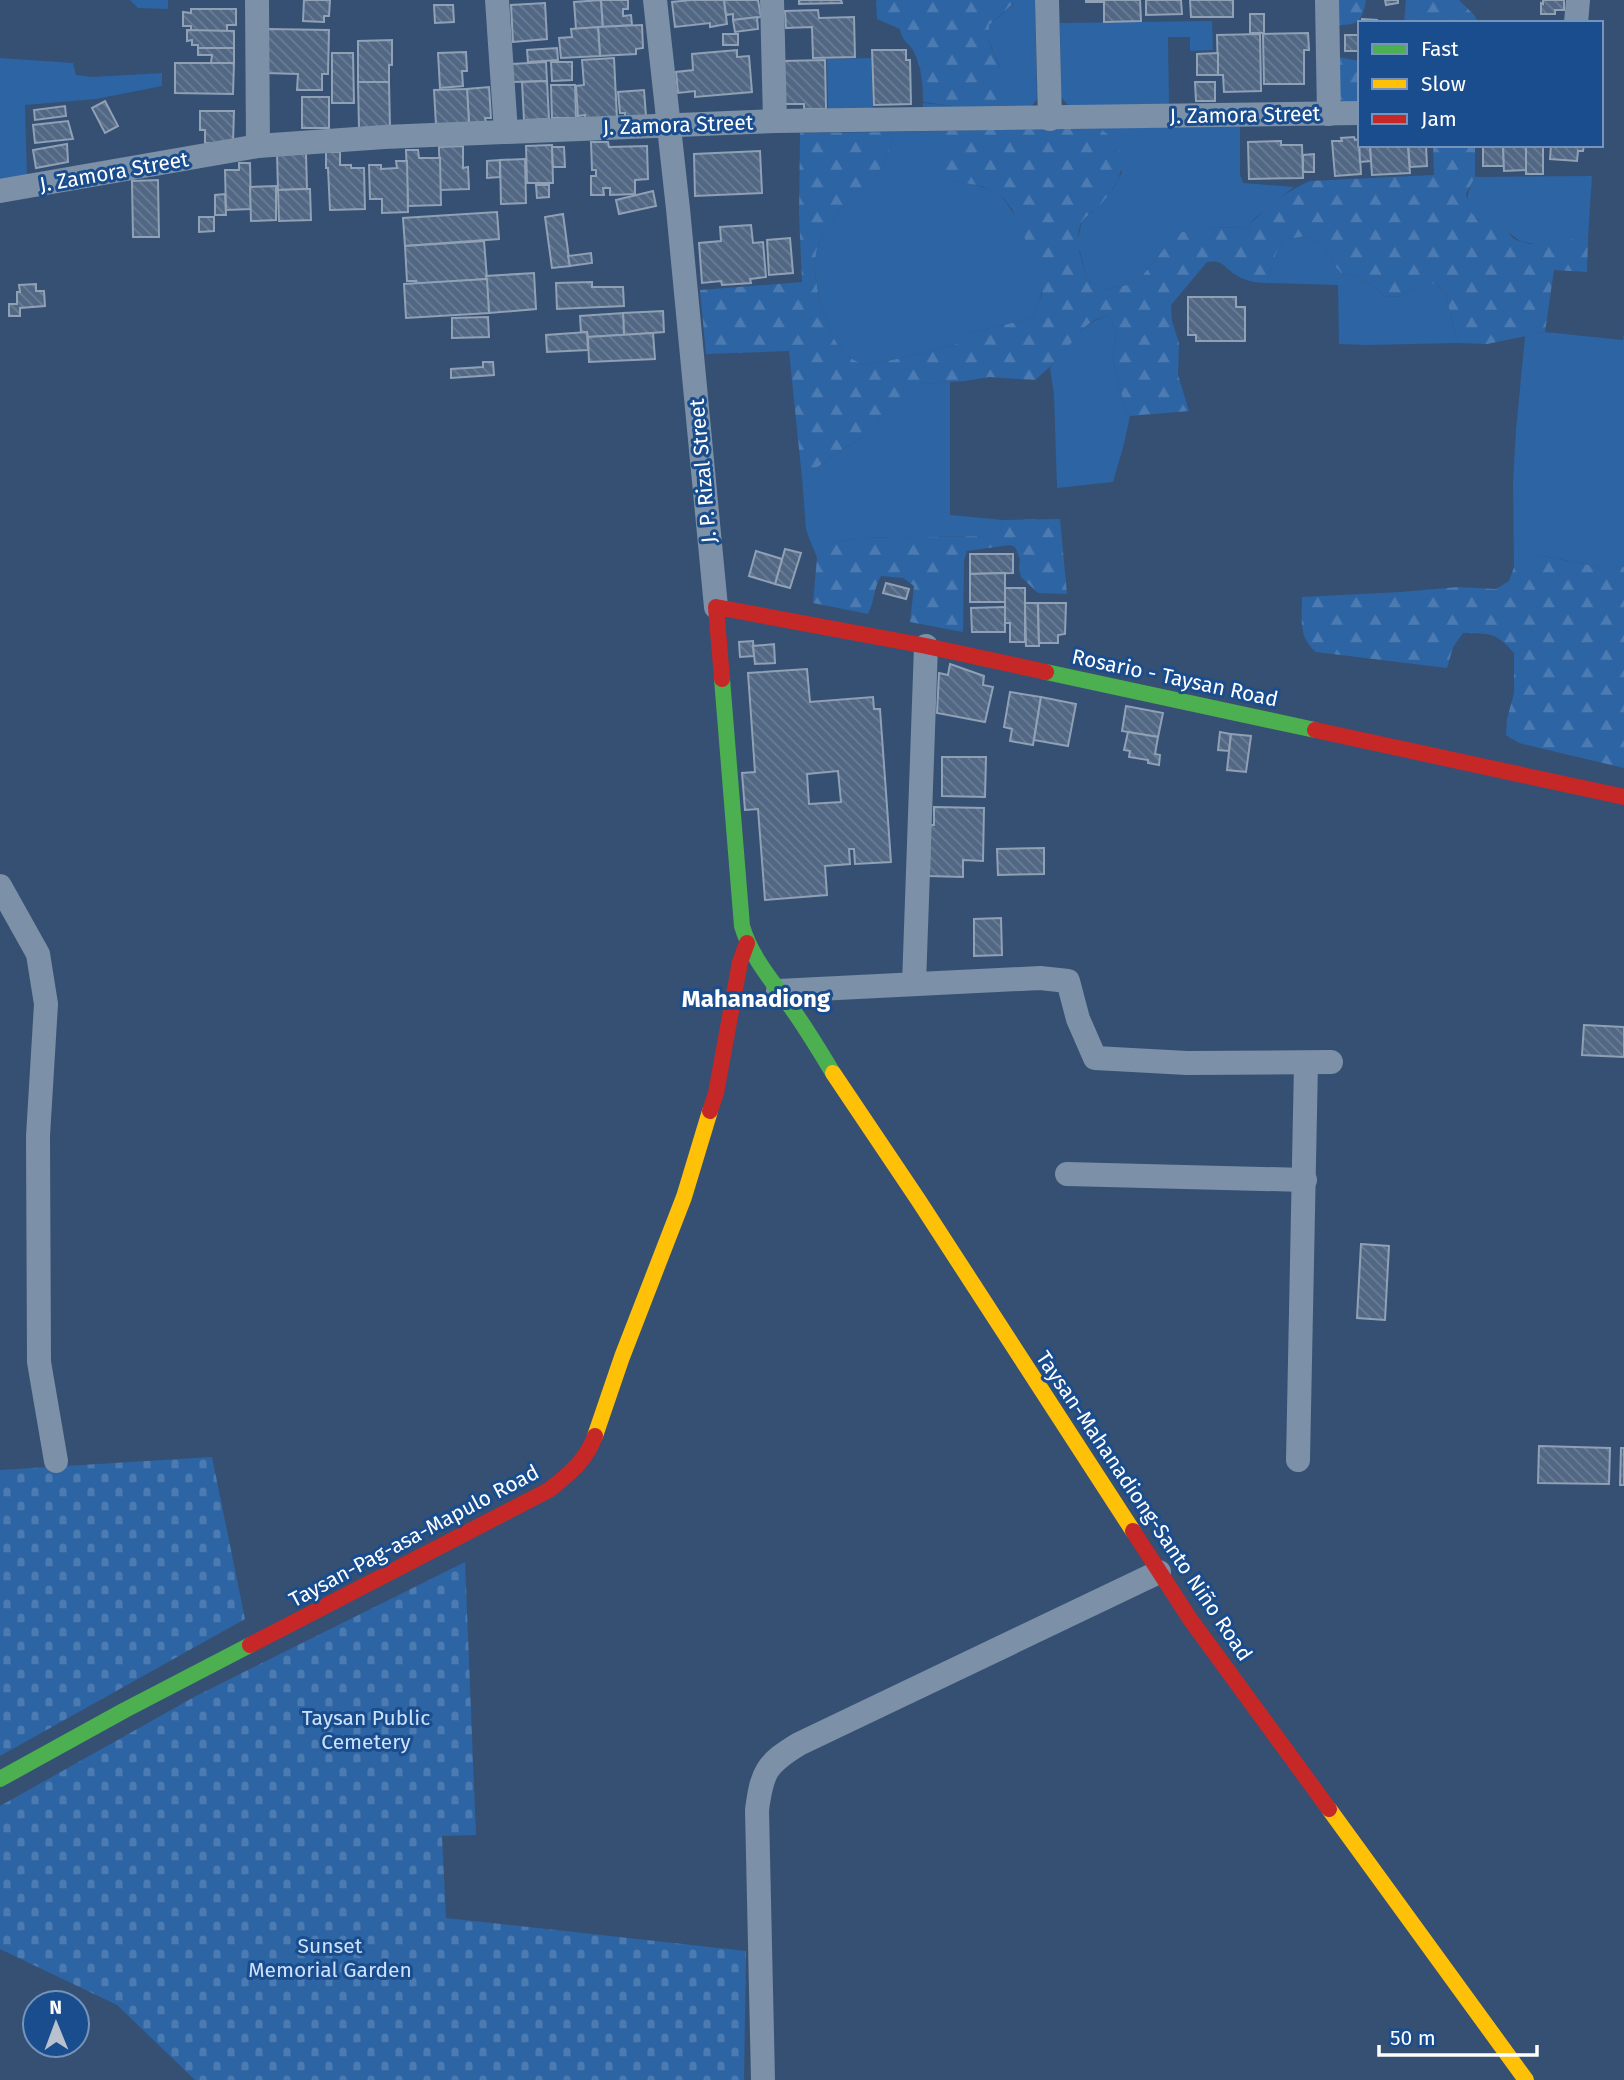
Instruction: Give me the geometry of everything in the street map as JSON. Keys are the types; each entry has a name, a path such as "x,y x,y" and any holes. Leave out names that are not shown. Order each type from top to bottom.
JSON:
{"main road":[{"name":"Rosario - Taysan Road","path":"716,607 926,646 1624,797"},
{"name":"J. P. Rizal Street","path":"716,607 742,926 747,943"},
{"name":"Taysan-Mahanadiong-Santo Niño Road","path":"747,943 775,1002 796,1014 842,1089 919,1201 1190,1619 1526,2080"},
{"name":"Taysan-Pag-asa-Mapulo Road","path":"0,1779 125,1710 549,1490 575,1470 590,1449 622,1357 684,1197 716,1093 740,962 747,943"},
{"path":"730,1026 746,1016"}],"street":[{"path":"257,0 258,146"},
{"path":"497,0 506,132"},
{"name":"J. P. Rizal Street","path":"655,0 716,607"},
{"path":"772,0 775,121"},
{"path":"1047,0 1050,119"},
{"path":"1327,0 1329,114"},
{"path":"1576,21 1577,0"},
{"name":"J. Zamora Street","path":"0,191 258,146 370,138 775,121 1358,114"},
{"path":"915,984 926,646"},
{"path":"0,886 38,954 46,1004 38,1136 39,1362 56,1461"},
{"path":"775,1002 915,984 1040,978 1068,981 1078,1019 1095,1058 1187,1063 1331,1062"},
{"path":"1298,1460 1306,1063"},
{"path":"1067,1174 1305,1180"},
{"path":"763,2080 757,1810 768,1767 780,1755 799,1744 1159,1572"}],"green space":[{"path":"130,0 168,0 168,9 138,8"},
{"path":"878,0 1014,0 1014,3 989,25 989,42 1001,71 1001,102 953,106 923,102 917,58 900,29 877,19"},
{"path":"1014,0 1035,0 1037,99 1031,107 923,109 923,103 953,106 1001,71 989,41 989,25 1014,4"},
{"path":"1336,0 1366,0 1361,18 1354,23 1337,25"},
{"path":"1406,0 1459,0 1477,21 1404,21"},
{"path":"1212,21 1213,50 1190,51 1190,37 1168,37 1169,104 1072,107 1061,97 1060,23"},
{"path":"1338,57 1358,61 1358,104 1343,102 1340,99"},
{"path":"0,58 73,63 76,75 92,77 162,73 162,86 96,99 25,105 27,177 0,182"},
{"path":"871,58 873,110 828,111 827,59"},
{"path":"1240,126 1240,174 1243,183 1294,187 1256,217 1247,228 1203,227 1163,250 1143,275 1127,285 1104,290 1088,281 1077,242 1082,221 1113,189 1122,172 1099,128"},
{"path":"1099,128 1111,137 1121,157 1119,177 1106,198 1081,223 1078,238 1088,281 1104,290 1127,285 1143,275 1182,232 1203,227 1247,228 1276,201 1310,181 1434,175 1433,147 1475,147 1475,177 1466,194 1469,210 1478,220 1493,223 1506,230 1514,239 1529,244 1588,238 1587,272 1554,270 1545,332 1487,344 1458,343 1445,293 1436,283 1413,288 1401,296 1385,297 1365,281 1341,273 1331,261 1325,244 1305,236 1284,240 1275,255 1267,283 1245,279 1219,262 1207,262 1171,305 1172,321 1179,343 1178,375 1189,411 1130,416 1124,404 1111,351 1116,333 1108,316 1088,325 1058,360 1035,380 989,377 922,384 905,392 868,434 802,478 789,351 706,354 700,290 802,282 800,133 893,132 884,164 867,186 836,216 826,230 817,251 816,278 820,302 830,330 841,349 864,365 957,344 969,333 1033,316 1042,294 1042,278 1012,209 992,191 955,181 943,173 938,152 938,131"},
{"path":"938,131 938,152 955,181 990,190 1001,197 1012,211 1040,271 1040,298 1033,316 969,333 957,344 864,365 841,349 827,323 816,278 817,248 836,216 867,186 884,164 893,132"},
{"path":"1592,176 1588,238 1541,244 1523,242 1504,229 1479,220 1469,211 1468,194 1475,177"},
{"path":"1305,236 1325,244 1331,261 1341,273 1365,281 1385,297 1401,296 1413,288 1435,282 1445,293 1458,343 1339,344 1338,285 1267,283 1275,255 1284,240"},
{"path":"1108,316 1116,333 1111,351 1124,404 1130,416 1113,482 1057,488 1054,395 1050,368 1083,329"},
{"path":"1545,332 1623,340 1624,333 1624,567 1599,567 1539,555 1532,565 1514,567 1513,481 1525,336"},
{"path":"950,382 950,515 1004,520 1000,531 991,536 858,538 832,543 811,543 806,530 802,478 868,434 904,392 922,384"},
{"path":"1060,519 1067,594 1038,593 1021,577 1020,559 1015,547 1010,545 967,551 964,560 963,632 910,622 914,586 903,578 881,576 868,614 813,603 817,557 811,543 832,543 858,538 991,536 1000,531 1004,520"},
{"path":"1538,555 1599,567 1624,567 1624,768 1519,743 1506,735 1514,693 1514,653 1492,635 1463,633 1453,647 1447,668 1316,652 1306,640 1302,621 1302,597 1458,587 1496,589 1509,581 1514,567 1526,563 1532,565"},
{"path":"212,1457 245,1619 0,1756 0,1470"},
{"path":"465,1562 476,1835 442,1836 446,1918 746,1951 744,2080 195,2080 117,2005 91,1993 91,1989 84,1989 0,1949 0,1806 196,1696"}],"building":[{"path":"304,0 330,0 329,16 324,16 324,22 303,21"},
{"path":"601,0 603,27 576,29 574,2"},
{"path":"601,0 628,0 628,9 623,9 623,16 631,15 632,25 603,27"},
{"path":"724,0 727,24 675,27 672,2"},
{"path":"724,0 758,0 761,17 733,20 733,14 726,15"},
{"path":"799,0 841,0 842,3 799,4"},
{"path":"1086,0 1140,0 1141,21 1104,22 1104,2"},
{"path":"1146,0 1181,0 1182,14 1146,15"},
{"path":"1190,0 1233,0 1233,17 1191,17"},
{"path":"1385,0 1398,0 1398,3 1386,5"},
{"path":"1543,0 1564,0 1564,10 1555,10 1555,14 1541,14"},
{"path":"545,3 547,39 513,42 511,5"},
{"path":"434,5 453,5 454,22 435,23"},
{"path":"191,9 236,9 236,25 227,25 227,31 191,31 191,26 183,26 183,12 191,13"},
{"path":"818,10 819,18 854,17 855,57 813,58 812,27 786,28 785,11"},
{"path":"1250,14 1264,14 1264,33 1250,33"},
{"path":"757,17 758,29 735,32 733,20"},
{"path":"642,25 643,48 636,49 636,54 600,56 598,27"},
{"path":"598,27 600,56 561,58 559,38 572,37 571,29"},
{"path":"267,29 329,30 328,74 322,74 322,90 297,90 298,74 266,73"},
{"path":"187,30 234,31 234,48 198,48 198,45 192,45 192,40 187,41"},
{"path":"1308,33 1309,50 1304,50 1304,84 1264,84 1263,34"},
{"path":"723,34 738,34 738,45 723,45"},
{"path":"1260,34 1261,91 1224,92 1223,75 1218,75 1217,35"},
{"path":"1345,35 1358,35 1358,51 1345,51"},
{"path":"392,40 389,82 358,82 358,41"},
{"path":"198,48 234,48 234,63 211,63 212,55 198,55"},
{"path":"557,48 558,60 528,62 527,50"},
{"path":"737,50 737,57 749,56 752,92 695,97 695,91 678,93 676,72 693,70 692,54"},
{"path":"872,50 906,50 906,60 910,60 911,104 874,105"},
{"path":"466,52 467,71 462,71 463,86 440,88 438,53"},
{"path":"332,53 353,53 354,103 332,103"},
{"path":"1218,53 1218,75 1197,75 1197,54"},
{"path":"614,58 617,119 586,121 585,115 578,116 576,86 584,85 582,60"},
{"path":"825,60 826,109 804,109 804,104 784,104 783,61"},
{"path":"546,62 547,81 512,82 512,64"},
{"path":"551,62 572,62 572,80 552,81"},
{"path":"175,63 234,63 233,94 175,93"},
{"path":"547,81 549,119 524,120 522,82"},
{"path":"358,82 389,82 390,127 359,128"},
{"path":"1195,82 1215,82 1215,101 1196,101"},
{"path":"551,85 575,85 576,118 552,118"},
{"path":"489,87 491,118 485,118 486,122 469,123 467,89"},
{"path":"467,89 469,123 436,125 434,90"},
{"path":"644,90 646,116 625,118 625,113 620,113 618,92"},
{"path":"302,97 329,97 329,128 302,128"},
{"path":"105,101 118,126 105,133 92,108"},
{"path":"65,106 66,116 35,120 34,110"},
{"path":"200,111 234,111 233,143 205,143 205,130 200,130"},
{"path":"68,121 73,139 35,143 33,125"},
{"path":"1341,138 1358,139 1361,174 1335,176 1332,141 1342,141"},
{"path":"1281,141 1281,145 1302,145 1303,178 1249,179 1248,142"},
{"path":"591,142 608,142 609,147 647,146 648,179 635,180 635,194 610,195 610,188 603,188 604,195 591,195 591,176 596,176 596,170 592,170"},
{"path":"67,144 68,162 36,168 33,150"},
{"path":"552,145 553,183 527,183 526,146"},
{"path":"463,146 463,168 468,167 469,189 440,190 439,147"},
{"path":"552,147 564,147 565,167 553,167"},
{"path":"1359,147 1370,147 1371,161 1360,162"},
{"path":"1370,147 1408,147 1410,173 1372,175"},
{"path":"1408,147 1426,147 1427,166 1410,167"},
{"path":"1483,147 1503,147 1504,166 1483,166"},
{"path":"1503,147 1526,147 1526,170 1504,171"},
{"path":"1526,147 1543,147 1543,174 1526,174"},
{"path":"1551,147 1584,147 1583,151 1578,151 1577,161 1550,159"},
{"path":"406,150 418,150 419,158 440,158 441,205 408,206"},
{"path":"760,151 762,193 695,196 694,154"},
{"path":"326,152 340,152 340,165 364,168 365,209 330,210"},
{"path":"277,153 306,153 307,189 278,190"},
{"path":"1314,154 1314,172 1303,172 1303,155"},
{"path":"525,159 526,203 501,204 500,160"},
{"path":"500,160 500,177 487,178 487,161"},
{"path":"396,161 407,161 408,212 382,213 382,199 370,199 369,165 381,165 381,169 397,168"},
{"path":"239,163 250,163 251,209 226,210 225,170 239,170"},
{"path":"158,180 159,237 133,237 132,181"},
{"path":"536,185 549,185 549,197 537,198"},
{"path":"276,186 276,220 251,221 250,187"},
{"path":"310,189 311,220 279,221 278,190"},
{"path":"653,191 656,206 619,214 616,200"},
{"path":"225,194 226,215 215,215 215,195"},
{"path":"497,212 499,239 405,246 403,218"},
{"path":"563,214 570,266 552,268 545,217"},
{"path":"199,217 214,217 214,231 199,232"},
{"path":"751,225 753,243 763,242 766,277 750,279 751,283 702,283 699,243 721,241 720,227"},
{"path":"790,238 793,273 769,275 767,240"},
{"path":"484,241 487,279 416,284 416,281 407,281 405,246"},
{"path":"591,253 592,263 570,266 568,256"},
{"path":"534,273 536,309 489,313 486,276"},
{"path":"487,279 489,313 406,318 404,284"},
{"path":"592,282 592,287 623,287 624,306 557,309 556,283"},
{"path":"36,284 36,291 44,291 45,306 20,308 20,316 9,316 9,304 17,304 19,285"},
{"path":"1188,297 1236,297 1236,307 1245,307 1245,341 1196,341 1196,335 1188,335"},
{"path":"663,311 664,332 624,335 623,313"},
{"path":"623,313 624,335 588,337 587,332 581,333 580,316"},
{"path":"488,317 489,337 452,338 452,318"},
{"path":"587,332 588,350 547,352 546,335"},
{"path":"653,333 655,359 589,362 588,337"},
{"path":"483,362 493,362 494,375 451,378 451,369 483,367"},
{"path":"785,549 801,553 790,588 775,584"},
{"path":"756,551 782,559 775,584 749,576"},
{"path":"970,554 1013,554 1013,573 970,574"},
{"path":"1005,573 1005,602 970,602 970,574"},
{"path":"886,583 909,589 906,599 883,593"},
{"path":"1005,588 1025,588 1025,642 1010,642 1010,623 1005,623"},
{"path":"1025,603 1038,603 1039,646 1026,646"},
{"path":"1038,603 1066,603 1065,634 1058,635 1058,643 1039,643"},
{"path":"1005,607 1005,632 972,632 971,608"},
{"path":"753,641 754,656 740,657 739,642"},
{"path":"774,644 775,663 755,664 753,646"},
{"path":"950,664 984,676 983,685 993,687 985,722 937,713 939,673 948,675"},
{"path":"807,669 810,702 873,697 874,709 880,709 891,862 855,864 854,849 849,849 850,864 825,866 827,895 765,900 758,809 745,810 742,773 755,772 748,673","holes":["838,771 841,802 809,804 807,774"]},
{"path":"1010,692 1041,697 1033,745 1010,741 1012,729 1004,727"},
{"path":"1041,697 1076,704 1068,746 1034,740"},
{"path":"1126,706 1163,713 1158,737 1122,731"},
{"path":"1128,732 1158,737 1155,754 1160,755 1159,765 1129,757 1130,751 1124,750"},
{"path":"1220,732 1231,734 1229,751 1218,750"},
{"path":"1231,734 1251,736 1246,772 1227,770"},
{"path":"942,757 986,757 985,797 942,796"},
{"path":"934,807 984,808 983,861 963,860 963,877 929,876 930,825 934,825"},
{"path":"1044,848 1044,874 998,875 997,849"},
{"path":"1001,918 1002,955 974,956 974,919"},
{"path":"1584,1025 1624,1027 1624,1057 1582,1055"},
{"path":"1361,1244 1389,1246 1385,1320 1357,1318"},
{"path":"1539,1446 1610,1448 1609,1484 1538,1483"},
{"path":"1621,1448 1624,1448 1624,1485 1620,1485"}],"traffic: fast":[{"path":"1046,672 1315,730"},
{"path":"722,679 742,926 758,961 833,1073"},
{"path":"0,1779 250,1645"}],"traffic: slow":[{"path":"833,1073 1133,1531"},
{"path":"595,1436 622,1357 684,1197 710,1111"},
{"path":"1329,1809 1526,2080"}],"traffic: jam":[{"path":"722,679 716,607 926,646 1046,672"},
{"path":"1315,730 1624,797"},
{"path":"710,1111 716,1093 740,962 747,943"},
{"path":"250,1645 549,1490 582,1460 595,1436"},
{"path":"1133,1531 1190,1619 1329,1809"}],"district":[{"name":"Mahanadiong","path":"756,999"}],"park label":[{"name":"Taysan Public Cemetery","path":"366,1730"},
{"name":"Sunset Memorial Garden","path":"330,1958"}]}
